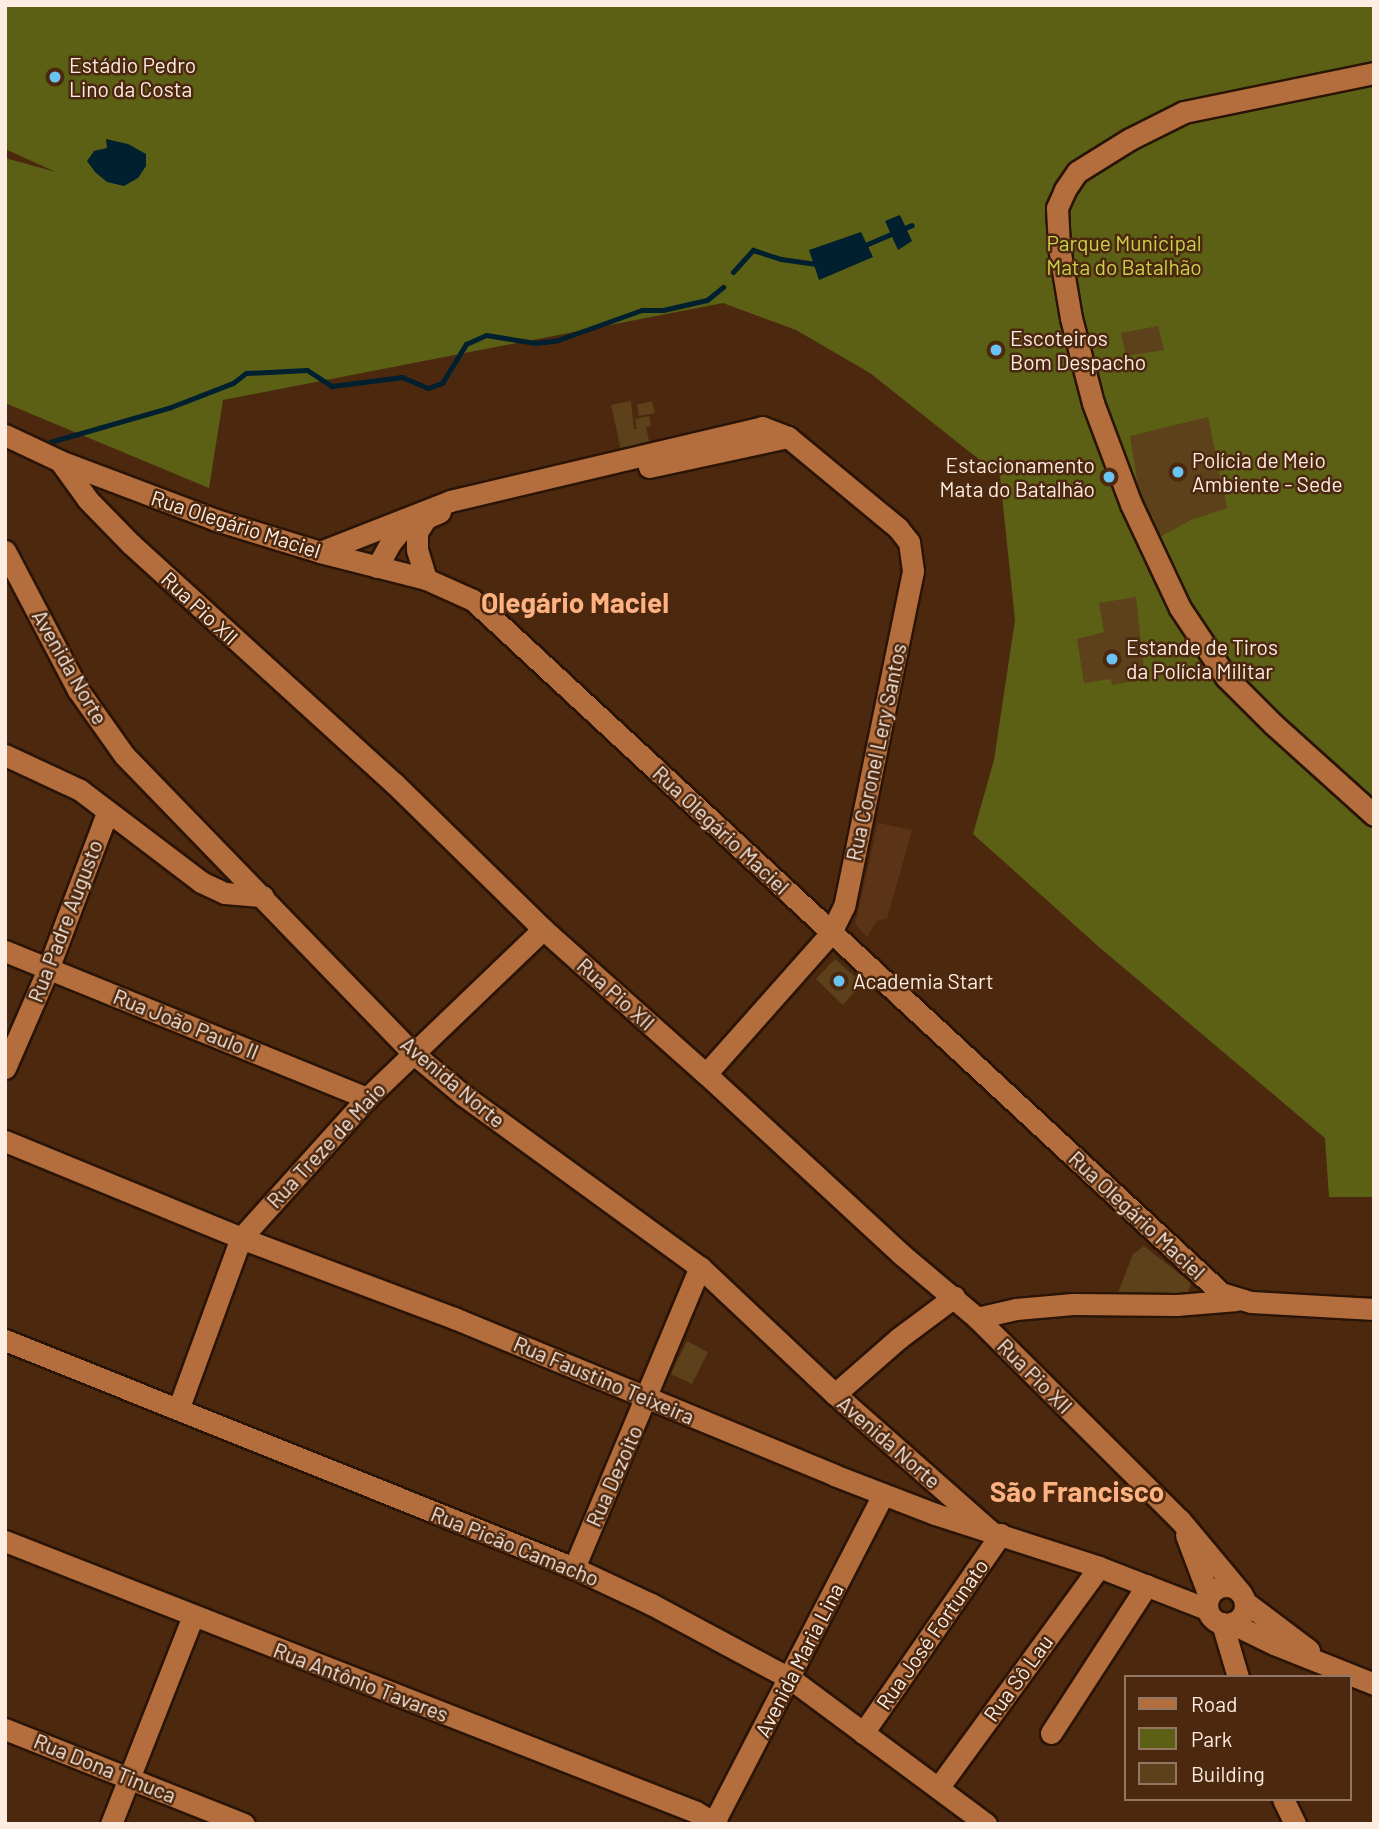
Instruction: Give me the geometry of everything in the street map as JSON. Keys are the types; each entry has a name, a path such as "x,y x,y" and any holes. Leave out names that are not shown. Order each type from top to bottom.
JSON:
{"street":[{"path":"1374,73 1184,113 1130,139 1077,172 1057,208 1059,247 1071,318 1093,403 1130,504 1180,608 1226,677 1273,724 1374,815"},
{"name":"Rua Coronel Lery Santos","path":"320,552 486,491 762,427 788,437 898,528 909,542 913,555 913,571 844,906 831,933 706,1073"},
{"name":"Rua Olegário Maciel","path":"5,435 60,461 216,520 320,552 426,579 484,608 1221,1293 1236,1300"},
{"name":"Rua Pio XII","path":"60,461 88,500 131,544 395,784 544,929 706,1073 901,1254 977,1318 1180,1520 1242,1597"},
{"path":"377,567 398,532 427,513"},
{"path":"426,579 416,540 419,527 427,513"},
{"name":"Avenida Norte","path":"5,551 78,690 124,755 414,1054 463,1095 701,1267 835,1394 995,1532"},
{"path":"5,755 60,778 80,790 201,882 225,893 263,896"},
{"name":"Rua Padre Augusto","path":"5,1068 48,968 107,813"},
{"name":"Rua Treze de Maio","path":"179,1408 241,1238 367,1098 544,929"},
{"name":"Rua João Paulo II","path":"5,950 367,1098"},
{"name":"Rua Faustino Teixeira","path":"5,1141 241,1238 454,1318 883,1494 1099,1567 1218,1613 1274,1644 1328,1663 1374,1684"},
{"name":"Rua Dezoito","path":"574,1568 701,1267"},
{"path":"835,1394 899,1338 954,1297"},
{"path":"977,1318 1016,1309 1073,1304 1196,1305 1236,1300 1374,1309"},
{"name":"Rua Picão Camacho","path":"5,1340 574,1568 678,1618 791,1679 986,1824"},
{"name":"Avenida Maria Lina","path":"715,1823 791,1679 883,1494"},
{"name":"Rua Pio XII","path":"1180,1520 1218,1613 1237,1675"},
{"name":"Rua José Fortunato","path":"863,1733 995,1532"},
{"name":"Rua Antônio Tavares","path":"5,1541 715,1823"},
{"name":"Rua Sô Lau","path":"938,1788 1099,1567"},
{"path":"1051,1733 1147,1585"},
{"path":"1226,1586 1242,1597 1241,1617 1218,1613 1226,1586"},
{"name":"Rua Faustino Teixeira","path":"1242,1597 1328,1663"},
{"path":"111,1824 193,1616"},
{"name":"Rua Dona Tinuca","path":"5,1729 244,1824"},
{"path":"1284,1801 1295,1824"}],"shaded area":[{"path":"878,823 912,830 887,919 878,920 867,937 855,924"}],"green space":[{"name":"Parque Municipal Mata do Batalhão","path":"5,5 1374,5 1374,1197 1329,1197 1325,1138 1099,947 973,834 994,760 1015,620 1000,476 870,373 796,330 723,303 223,400 209,488 5,403 5,158 56,172 5,149"}],"water":[{"path":"106,139 128,144 146,154 146,166 138,178 124,186 107,182 95,172 87,161 94,151 107,148"},
{"path":"900,215 912,241 898,250 885,221"},
{"path":"861,232 873,257 819,280 809,250"}],"building":[{"path":"1158,326 1164,350 1126,356 1121,333"},
{"path":"631,401 634,429 637,429 635,419 649,416 651,426 646,427 651,449 622,455 611,405"},
{"path":"652,401 655,413 639,416 637,405"},
{"name":"Polícia de Meio Ambiente - Sede","path":"1208,417 1227,508 1191,520 1158,538 1153,517 1143,518 1130,436"},
{"name":"Estande de Tiros da Polícia Militar","path":"1136,597 1145,679 1112,685 1111,679 1084,683 1077,639 1104,632 1099,603"},
{"name":"Academia Start","path":"835,959 862,983 843,1005 816,979"},
{"path":"1144,1246 1191,1283 1186,1299 1116,1298 1133,1254"},
{"path":"687,1341 708,1352 692,1384 671,1374"}],"waterway":[{"path":"863,246 912,225"},
{"path":"733,272 753,250 781,259 818,264"},
{"path":"50,442 171,407 233,383 246,373 307,370 332,386 402,377 428,388 442,383 466,344 486,335 535,343 558,340 642,310 663,310 707,300 723,287"}],"place":[{"name":"Estádio Pedro Lino da Costa","path":"55,77"},
{"name":"Escoteiros Bom Despacho","path":"996,350"},
{"name":"Polícia de Meio Ambiente - Sede","path":"1178,472"},
{"name":"Estacionamento Mata do Batalhão","path":"1109,477"},
{"name":"Estande de Tiros da Polícia Militar","path":"1112,659"},
{"name":"Academia Start","path":"839,981"}],"district":[{"name":"Olegário Maciel","path":"575,602"},
{"name":"São Francisco","path":"1077,1491"}]}
